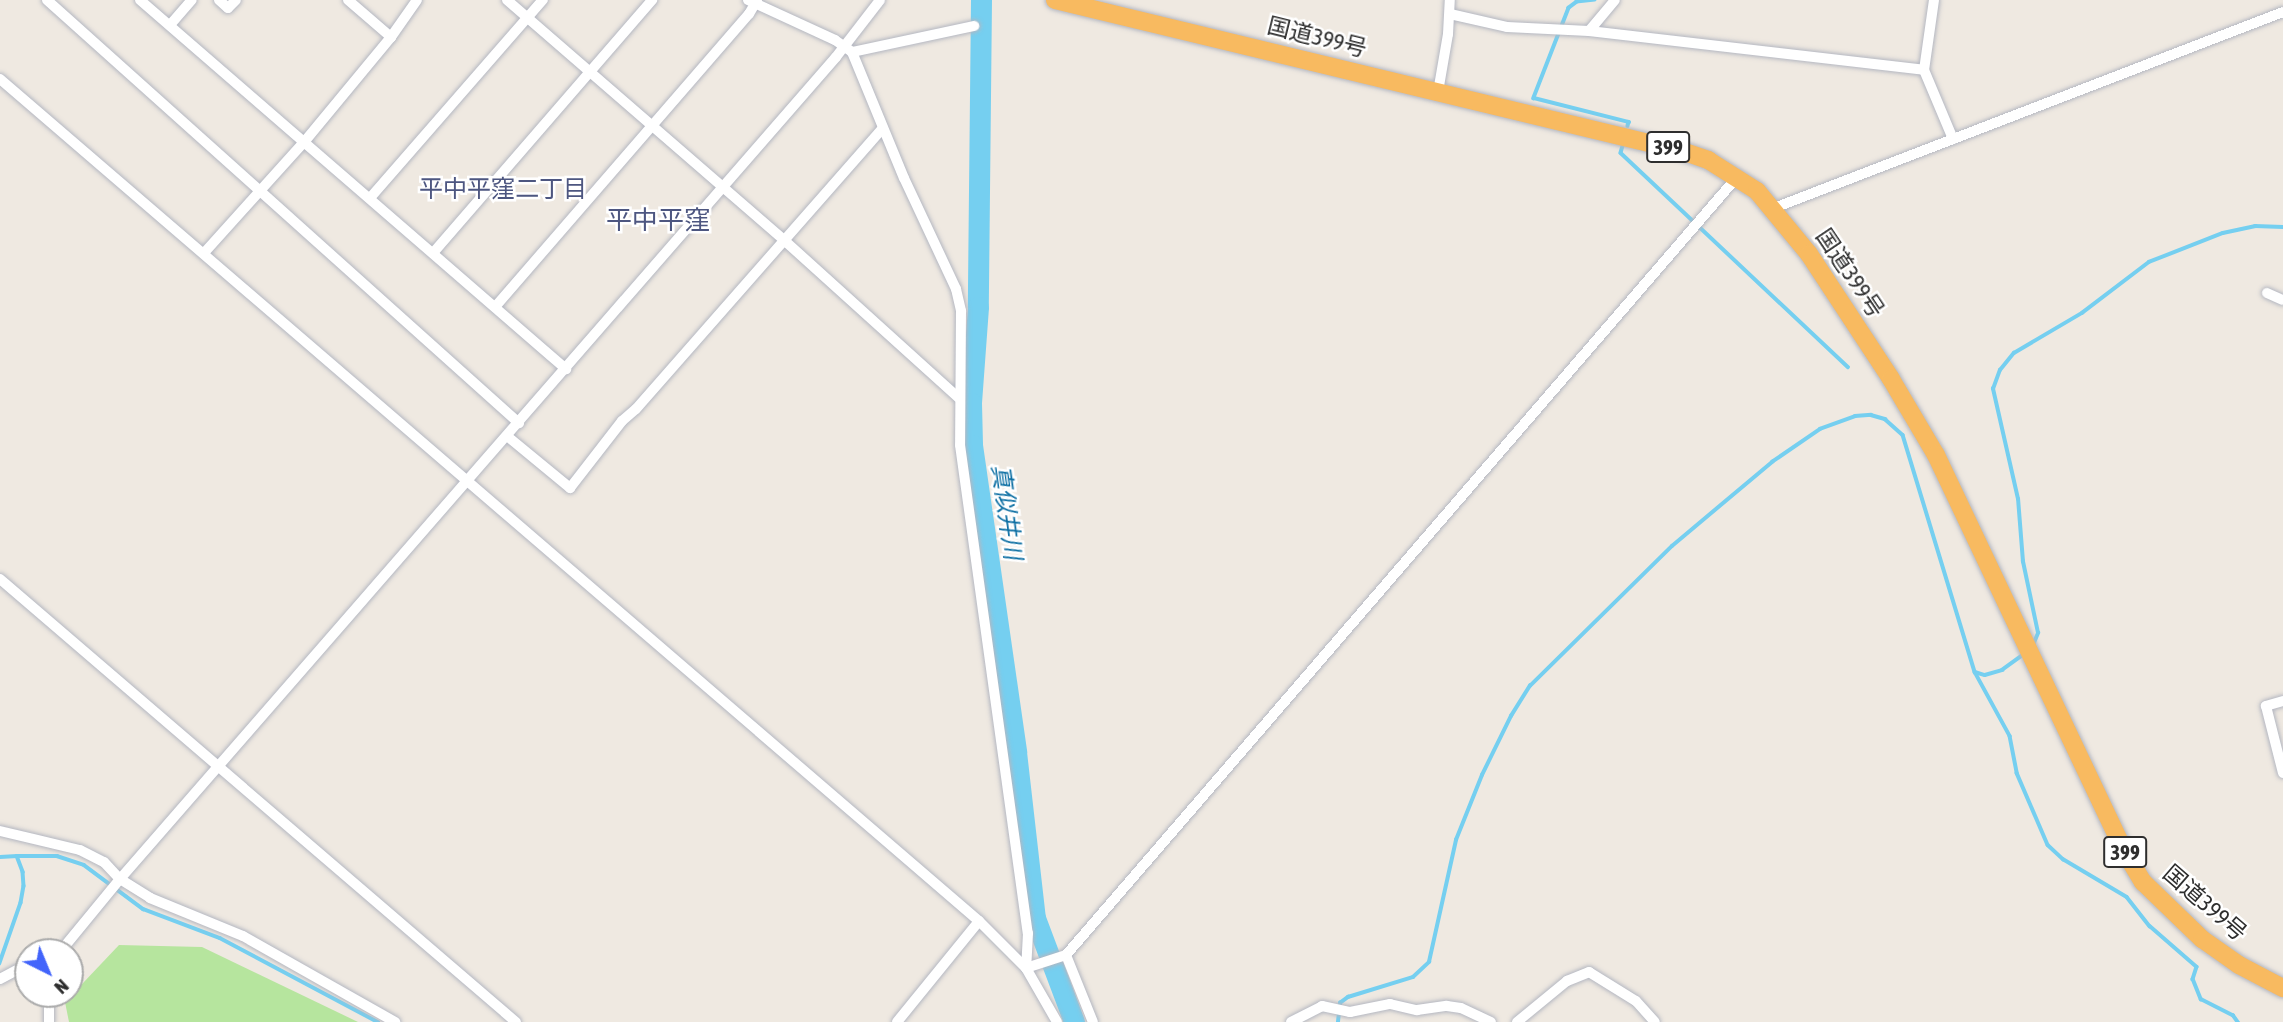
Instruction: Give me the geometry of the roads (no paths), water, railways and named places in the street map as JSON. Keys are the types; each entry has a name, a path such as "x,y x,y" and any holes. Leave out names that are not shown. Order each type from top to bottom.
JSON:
{"highway":[{"name":"国道399号","path":"1055,0 1682,151 1708,160 1738,176 1774,208 1809,254 1884,367 1936,454 2123,849 2143,881 2202,939 2239,965 2282,986"}],"street":[{"path":"47,0 519,423"},
{"path":"140,0 566,369"},
{"path":"170,25 192,0"},
{"path":"219,0 228,8 236,0"},
{"path":"348,0 391,37"},
{"path":"204,253 305,141 391,37 417,0"},
{"path":"507,0 785,241 959,398"},
{"path":"370,198 543,0"},
{"path":"433,253 652,0"},
{"path":"71,938 722,188 847,49 880,0"},
{"path":"1438,92 1450,0"},
{"path":"1589,31 1615,0"},
{"path":"1934,0 1924,70 1953,139"},
{"path":"495,307 652,125 754,1 847,49 974,26"},
{"path":"1774,208 2283,12"},
{"path":"1450,14 1507,27 1589,31 1924,70"},
{"path":"847,49 956,289 961,311 960,446 1028,933 1030,966 1056,1022"},
{"path":"0,79 1030,966"},
{"path":"507,436 570,488 622,421 636,409 883,128"},
{"path":"1030,966 1063,955 1738,176"},
{"path":"2267,293 2283,300"},
{"path":"0,579 516,1022"},
{"path":"2283,701 2266,706 2283,773"},
{"path":"0,831 80,850 104,862 115,885 250,939 395,1022"},
{"path":"897,1022 979,921"},
{"path":"1063,955 1093,1022"},
{"path":"1517,1022 1567,981 1589,972 1636,1001 1655,1022"},
{"path":"1291,1022 1330,1006 1343,1011 1390,1004 1417,1010 1447,1006 1461,1008 1491,1022"}],"waterway":[{"name":"真似井川","path":"981,0 978,307 971,403 972,445 1016,752 1035,918 1074,1022"},
{"path":"1595,0 1577,2 1569,8 1534,98 1629,122 1628,126"},
{"path":"1623,146 1621,153 1848,367"},
{"path":"2033,645 2038,633 2023,562 2018,499 1993,389 2000,370 2014,353 2082,313 2149,262 2223,233 2255,226 2283,227"},
{"path":"1338,1022 1340,1003 1348,997 1413,977 1429,962 1456,840 1482,775 1511,716 1530,686 1672,546 1772,462 1820,429 1855,416 1871,415 1885,419 1903,435 1975,672 2010,736 2017,773 2048,845 2063,859 2127,897 2150,926 2197,967 2193,979 2201,999 2233,1015 2238,1022"},
{"path":"1975,672 1985,675 2002,670 2023,655"},
{"path":"17,856 57,856 84,865 143,909 220,938 378,1022"},
{"path":"0,857 17,856 23,872 24,886 21,903 0,963"}],"district":[{"name":"平中平窪二丁目","path":"503,189"},
{"name":"平中平窪","path":"658,221"}]}
